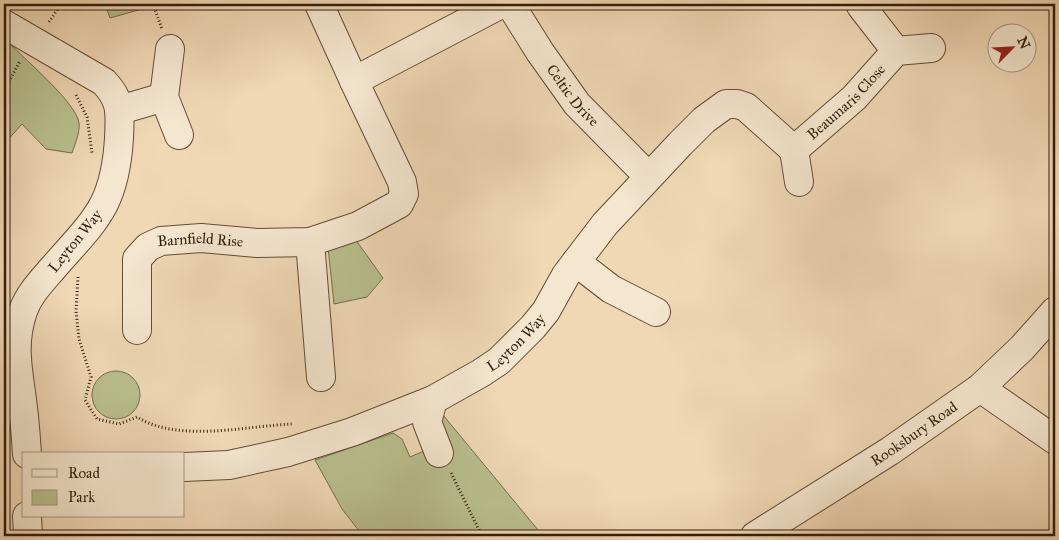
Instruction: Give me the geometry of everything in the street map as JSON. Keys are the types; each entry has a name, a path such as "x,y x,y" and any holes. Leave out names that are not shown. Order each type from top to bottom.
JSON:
{"street":[{"name":"Barnfield Rise","path":"137,330 136,259 148,248 162,241 201,238 257,243 310,242 358,226 399,204 404,194 402,182 319,4"},
{"path":"354,81 500,4"},
{"name":"Celtic Drive","path":"510,4 540,52 577,104 648,176"},
{"name":"Beaumaris Close","path":"862,6 896,51"},
{"name":"Leyton Way","path":"4,24 104,82 115,94 120,110 118,149 113,186 101,213 84,235 30,294 16,332 15,358 23,408 27,452"},
{"name":"Beaumaris Close","path":"794,150 854,98 896,51 930,48"},
{"path":"170,49 164,97 179,135"},
{"path":"120,110 164,97"},
{"name":"Beaumaris Close","path":"648,176 704,120 726,104 737,104 746,107 794,150 799,182"},
{"name":"Leyton Way","path":"185,467 229,465 270,457 352,432 433,400 481,373 515,346 546,311 576,262 605,224 648,176"},
{"path":"310,242 321,377"},
{"path":"576,262 611,288 656,312"},
{"name":"Rooksbury Road","path":"755,536 890,451 980,388 1022,348 1055,311"},
{"path":"980,388 1055,440"},
{"path":"433,400 427,422 439,453"},
{"path":"27,518 28,536"}],"path":[{"path":"439,453 482,536"}],"green space":[{"path":"105,4 141,4 142,9 110,18"},
{"path":"4,38 56,89 73,110 78,119 79,127 72,153 46,149 22,124 4,144"},
{"path":"353,236 383,278 367,297 334,304 328,247"},
{"path":"111,371 121,371 133,378 140,390 140,400 133,412 121,419 111,419 103,415 96,408 92,400 92,390 96,382 103,375"},
{"path":"443,415 543,536 363,536 342,509 315,460 393,433 402,439 410,457 440,444 434,429"}]}
